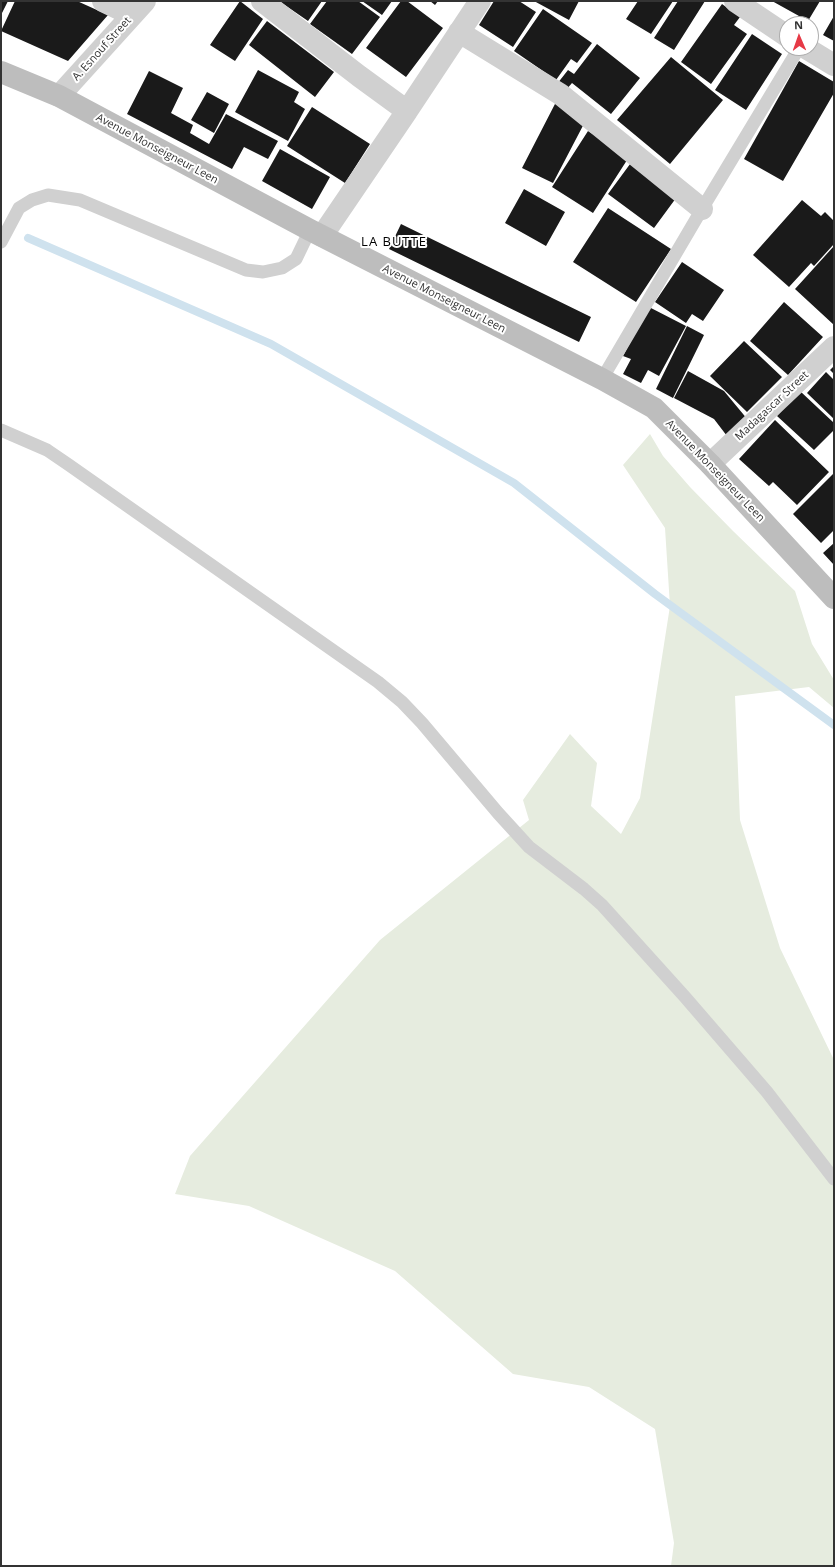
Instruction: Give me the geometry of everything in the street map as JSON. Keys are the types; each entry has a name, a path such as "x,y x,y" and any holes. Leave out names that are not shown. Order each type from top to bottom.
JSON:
{"main road":[{"name":"Avenue Monseigneur Leen","path":"1,72 59,96 316,233 602,379 654,408 710,464 834,598"}],"street":[{"path":"103,1 139,8"},
{"path":"262,1 407,111"},
{"path":"316,233 407,111 480,1"},
{"path":"735,1 779,31"},
{"name":"A. Esnouf Street","path":"59,96 139,8"},
{"path":"459,32 560,94 702,209"},
{"path":"818,56 834,66"},
{"name":"Madagascar Street","path":"710,464 834,347"}],"lane":[{"path":"602,379 794,56"},
{"path":"1,242 19,208 32,200 48,195 80,200 246,270 263,272 282,268 296,259 316,233"},
{"path":"1,430 47,450 69,464 378,682 402,702 422,723 498,813 529,847 584,888 602,905 766,1092 834,1179"}],"shaded area":[{"path":"650,434 663,456 690,487 795,591 812,644 834,680 834,708 809,687 735,696 740,820 780,948 834,1060 834,1566 671,1566 674,1543 655,1429 589,1387 513,1374 395,1271 249,1206 175,1194 190,1156 380,940 529,820 523,800 570,734 597,763 591,806 621,834 640,798 670,606 665,528 623,465"}],"building":[{"path":"1,1 8,1 1,15"},
{"path":"15,1 77,1 108,15 68,61 1,31"},
{"path":"240,1 263,19 235,61 210,45"},
{"path":"279,1 322,1 308,21"},
{"path":"327,1 358,1 380,17 352,54 310,24"},
{"path":"362,1 392,1 382,15"},
{"path":"401,1 407,1 443,28 406,77 366,48"},
{"path":"430,1 438,1 435,5"},
{"path":"494,1 519,1 536,12 513,47 479,25"},
{"path":"534,1 579,1 569,20"},
{"path":"638,1 673,1 651,34 626,19"},
{"path":"678,1 705,1 674,50 654,38"},
{"path":"772,1 820,1 811,16 799,16"},
{"path":"722,4 740,17 734,25 747,34 711,84 681,62"},
{"path":"543,9 592,43 577,63 571,59 556,80 514,51"},
{"path":"834,16 834,41 823,35"},
{"path":"267,21 334,72 315,97 249,45"},
{"path":"752,34 779,52 779,56 781,56 746,110 715,90"},
{"path":"597,44 640,78 611,114 572,83 566,90 557,84 568,70 574,74"},
{"path":"671,57 723,100 670,164 617,120"},
{"path":"799,61 834,82 834,93 783,181 744,159"},
{"path":"258,70 299,92 294,102 305,109 288,141 235,112"},
{"path":"149,71 183,88 171,113 193,125 190,133 209,144 226,114 278,141 268,159 244,147 232,169 127,114"},
{"path":"207,92 229,104 214,133 191,120"},
{"path":"556,102 587,118 553,183 522,168"},
{"path":"312,107 370,144 345,183 287,146"},
{"path":"588,131 629,157 593,213 552,187"},
{"path":"280,149 330,177 312,209 262,181"},
{"path":"633,160 679,194 654,228 608,194"},
{"path":"524,189 565,212 546,246 505,223"},
{"path":"802,200 821,216 825,212 834,221 834,244 814,266 811,263 789,287 753,255"},
{"path":"608,208 671,249 636,302 573,262"},
{"path":"401,224 591,317 579,342 389,249"},
{"path":"834,246 834,325 795,289"},
{"path":"682,262 724,290 703,321 692,314 686,323 655,302"},
{"path":"784,302 823,337 788,375 750,341"},
{"path":"649,307 686,326 659,376 648,370 641,383 623,374 631,359 623,356"},
{"path":"687,326 704,335 673,398 656,389"},
{"path":"744,341 782,377 747,412 710,376"},
{"path":"834,366 834,374 830,370"},
{"path":"688,371 724,391 748,420 727,436 714,419 674,398"},
{"path":"826,372 834,380 834,419 807,393"},
{"path":"800,391 834,423 834,430 814,450 777,416"},
{"path":"775,420 829,472 797,505 773,482 769,486 739,459"},
{"path":"834,473 834,530 821,543 793,514"},
{"path":"834,543 834,565 823,553"}],"waterway":[{"path":"28,238 271,344 514,483 655,594 834,725"}],"district":[{"name":"LA BUTTE","path":"394,242"}]}
